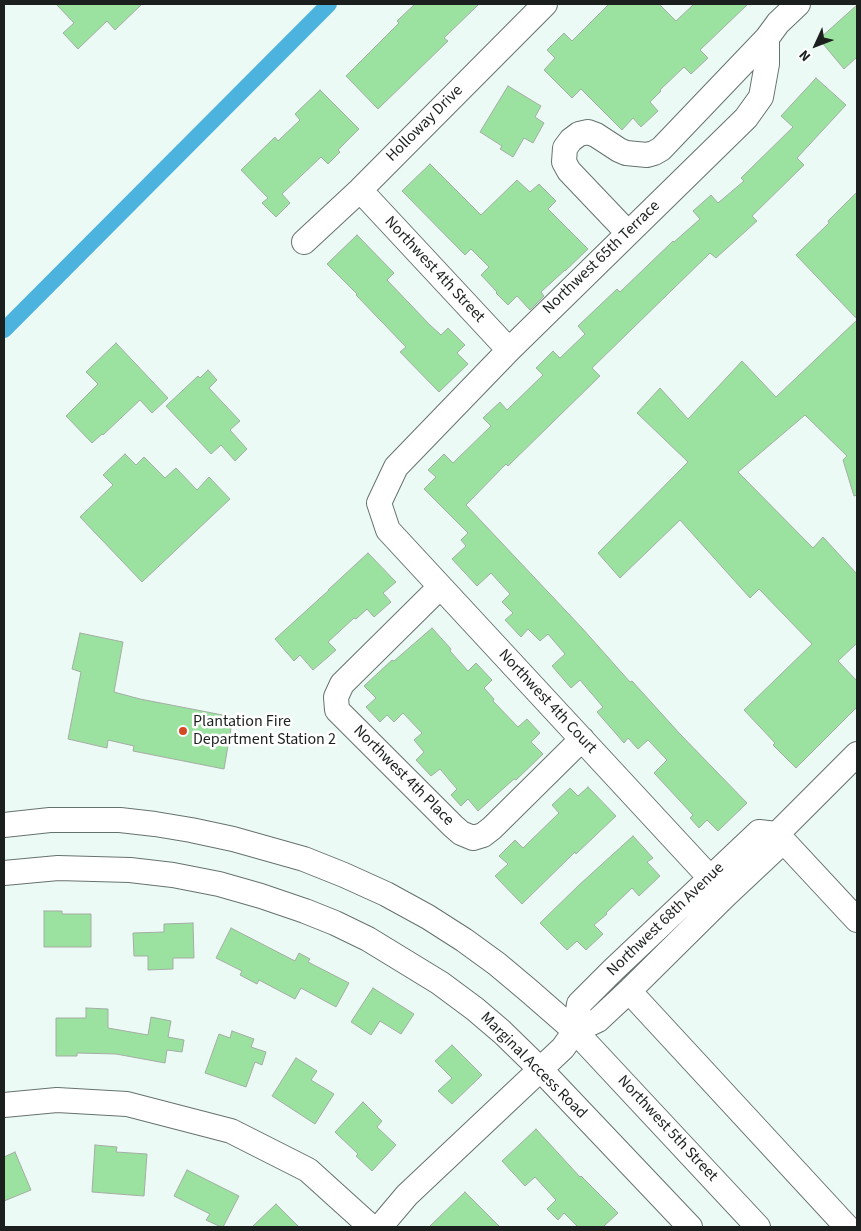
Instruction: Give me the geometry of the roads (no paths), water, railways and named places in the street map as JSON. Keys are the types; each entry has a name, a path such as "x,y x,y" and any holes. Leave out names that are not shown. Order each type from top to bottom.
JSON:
{"street":[{"name":"Holloway Drive","path":"304,242 360,190 545,4"},
{"path":"628,234 569,171 564,162 564,148 579,134 588,132 626,153 647,155 661,149 798,4"},
{"name":"Northwest 65th Terrace","path":"379,503 396,467 508,350 746,118 761,97 767,64 767,38"},
{"name":"Northwest 4th Street","path":"360,190 508,350"},
{"name":"Northwest 4th Court","path":"379,503 388,530 726,895"},
{"name":"Northwest 4th Place","path":"440,587 342,684 336,697 336,710 453,826 461,833 473,838 483,835 492,828 582,739"},
{"name":"Northwest 68th Avenue","path":"575,1031 598,1020 774,849 777,834 857,754"},
{"name":"Northwest 5th Street","path":"4,825 50,820 120,820 191,830 233,839 304,859 344,874 386,894 428,917 464,940 497,964 575,1031 758,1227"},
{"name":"Northwest 68th Avenue","path":"380,1227 407,1195 563,1048 575,1031 579,1004 612,971 759,832 777,834"},
{"path":"777,834 857,920"},
{"name":"Marginal Access Road","path":"4,873 58,868 130,870 173,875 219,884 261,896 335,923 368,939 440,982 502,1032 541,1070 690,1227"},
{"path":"629,991 848,1227 857,1220"},
{"path":"4,1106 57,1100 127,1104 231,1131 308,1170 371,1227"}],"waterway":[{"path":"4,330 329,4"}],"place":[{"name":"Plantation Fire Department Station 2","path":"183,731"}]}
